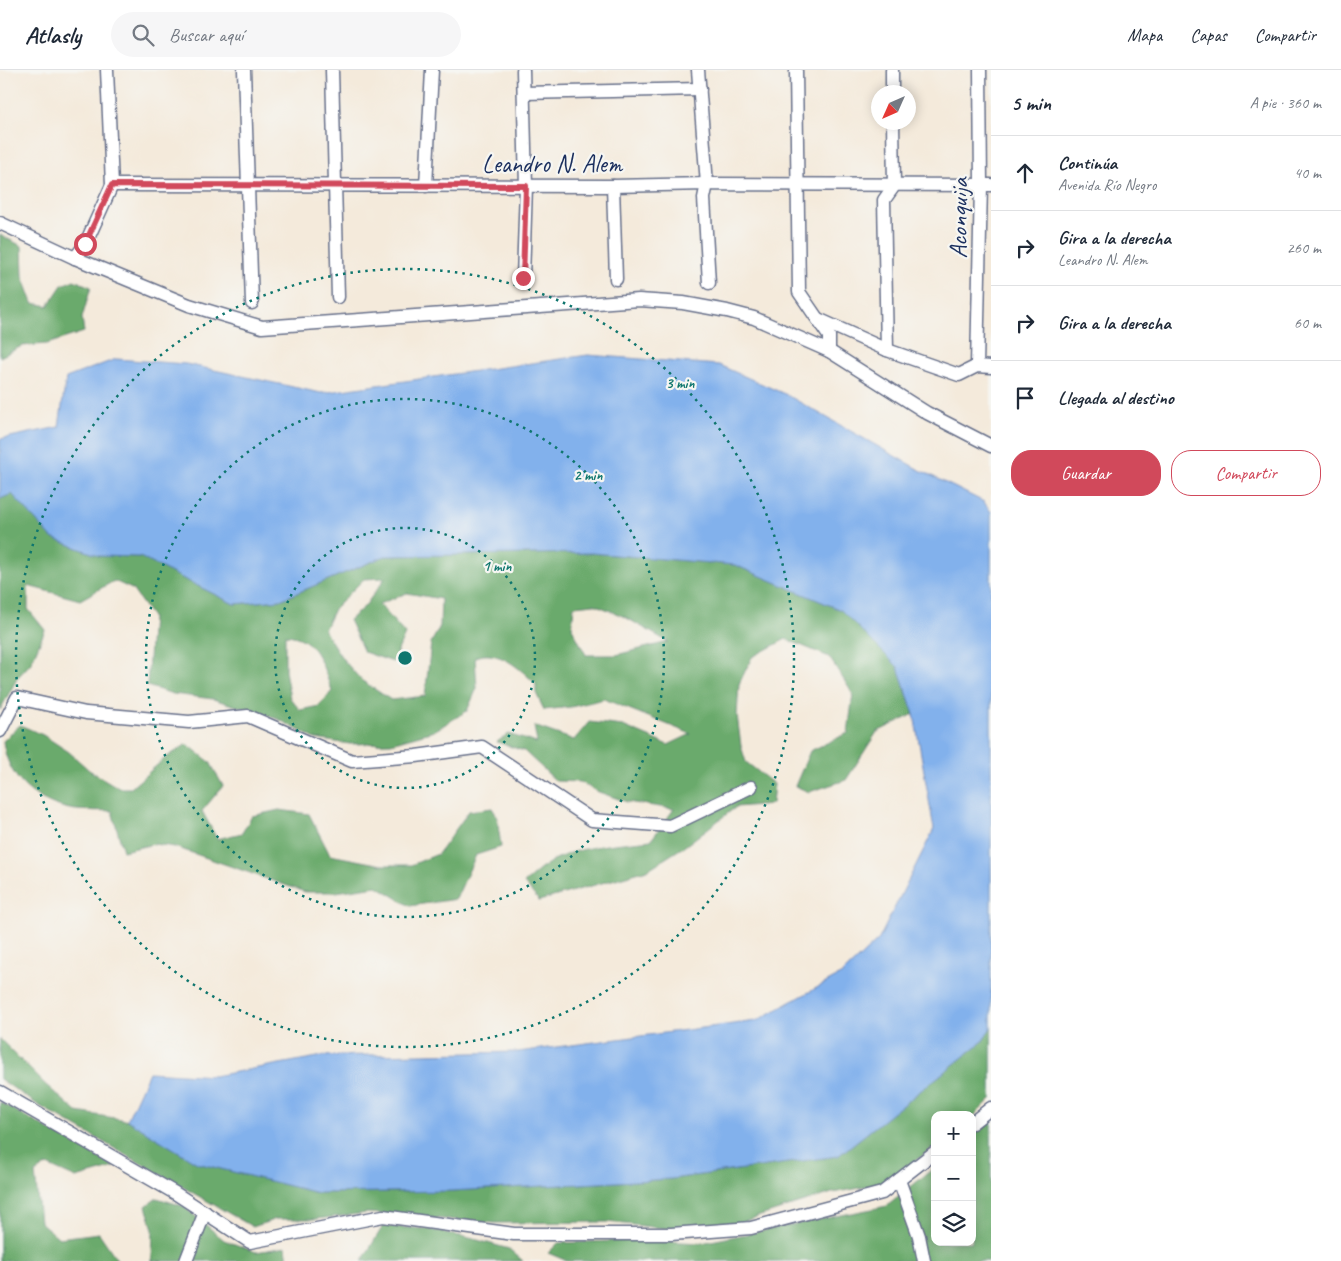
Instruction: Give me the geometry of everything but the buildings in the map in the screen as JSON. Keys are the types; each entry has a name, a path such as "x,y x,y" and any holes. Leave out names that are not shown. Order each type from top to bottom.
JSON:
{"street":[{"path":"75,258 85,244 112,185 107,70"},
{"path":"244,70 252,303"},
{"path":"332,70 338,297"},
{"path":"426,186 432,70"},
{"path":"523,70 526,186 523,278"},
{"path":"698,70 707,184 704,198 709,283"},
{"path":"796,70 799,292 828,336 829,351"},
{"path":"892,70 892,85"},
{"name":"Aconquija","path":"977,366 986,185 980,70"},
{"path":"524,93 700,89"},
{"path":"887,350 884,200 894,186 893,130"},
{"name":"Leandro N. Alem","path":"112,185 334,187 707,184 799,186 986,185"},
{"path":"614,186 616,279"},
{"path":"0,223 75,258 189,305 262,327 639,300 683,303 728,310 754,318 829,351 927,412 991,446"},
{"path":"818,319 887,350 959,375 977,366 991,367"},
{"path":"0,731 16,698 86,713 189,722 248,716 352,761 416,756 482,747 592,820 670,826 751,787"},
{"path":"0,1092 175,1192 250,1242 383,1216 514,1234 671,1234 751,1228 882,1193 931,1155"},
{"path":"976,1120 991,1108"},
{"path":"899,1180 919,1236 924,1261"},
{"path":"186,1261 205,1212"}],"green space":[{"path":"0,235 22,246 23,276 33,303 48,306 62,285 74,280 91,287 82,318 84,332 47,344 22,346 0,357"},
{"path":"12,493 52,538 99,556 140,557 234,604 280,600 385,556 591,553 735,565 841,610 898,667 914,714 877,732 846,780 809,792 795,786 810,751 848,733 853,694 829,657 786,639 752,657 739,684 737,715 741,746 746,762 774,784 772,804 736,807 685,846 647,870 539,901 524,883 548,863 588,848 651,840 674,809 627,802 596,791 580,782 556,781 524,751 497,742 508,734 537,743 534,726 574,740 589,722 623,726 668,745 691,734 604,699 571,707 544,710 536,693 536,684 530,678 516,666 501,658 484,655 475,657 477,688 467,711 434,731 391,743 350,744 315,739 278,719 213,699 173,694 147,686 152,617 132,589 114,581 80,600 28,586 28,609 45,630 31,663 18,677 0,710 0,499","holes":["385,578 365,606 349,620 364,652 393,662 405,634 379,604 407,593 441,599 440,626 431,643 425,696 391,700 361,680 342,658 324,630 334,609 364,579","594,604 625,617 668,642 616,655 586,655 572,628 574,606","285,635 304,641 317,654 332,691 319,706 300,710 290,698 285,671"]},
{"path":"20,725 43,735 69,752 89,770 119,788 131,788 164,759 187,744 210,762 223,786 202,811 217,839 242,833 252,816 279,810 309,814 330,855 382,865 411,865 438,854 469,811 492,808 497,816 501,847 476,855 456,899 410,906 377,886 336,892 305,892 175,847 154,844 123,851 112,811 71,809 53,804 31,792 15,775 5,754 3,741"},
{"path":"991,1028 991,1099 976,1114 976,1111 931,1111 931,1150 883,1184 832,1193 729,1226 670,1229 607,1222 495,1223 368,1213 316,1219 276,1219 253,1227 38,1105 0,1079 0,1039 46,1085 77,1112 127,1120 197,1163 318,1193 451,1191 671,1179 838,1156 982,1042"},
{"path":"0,1102 115,1167 76,1178 47,1165 35,1173 40,1222 59,1238 99,1233 118,1261 0,1261"},
{"path":"991,1122 991,1261 567,1261 548,1253 558,1243 642,1240 701,1243 887,1206 931,1170 931,1246 976,1246 976,1133"},
{"path":"157,1198 183,1206 224,1240 256,1252 286,1247 288,1261 152,1261 153,1229 146,1206"},
{"path":"383,1226 427,1229 474,1239 509,1249 523,1261 362,1261"}],"water":[{"path":"588,355 719,365 787,395 916,468 984,502 991,512 991,1028 982,1042 838,1156 671,1179 451,1191 318,1193 197,1163 127,1120 149,1072 214,1076 323,1056 518,1052 756,1021 842,974 879,939 934,829 914,714 898,667 841,610 735,565 591,553 385,556 280,600 234,604 140,557 99,556 52,538 12,494 0,499 0,439 59,427 66,378 116,359 186,364 321,393"}],"route":[{"path":"85,244 112,185 526,186 523,278"}]}
